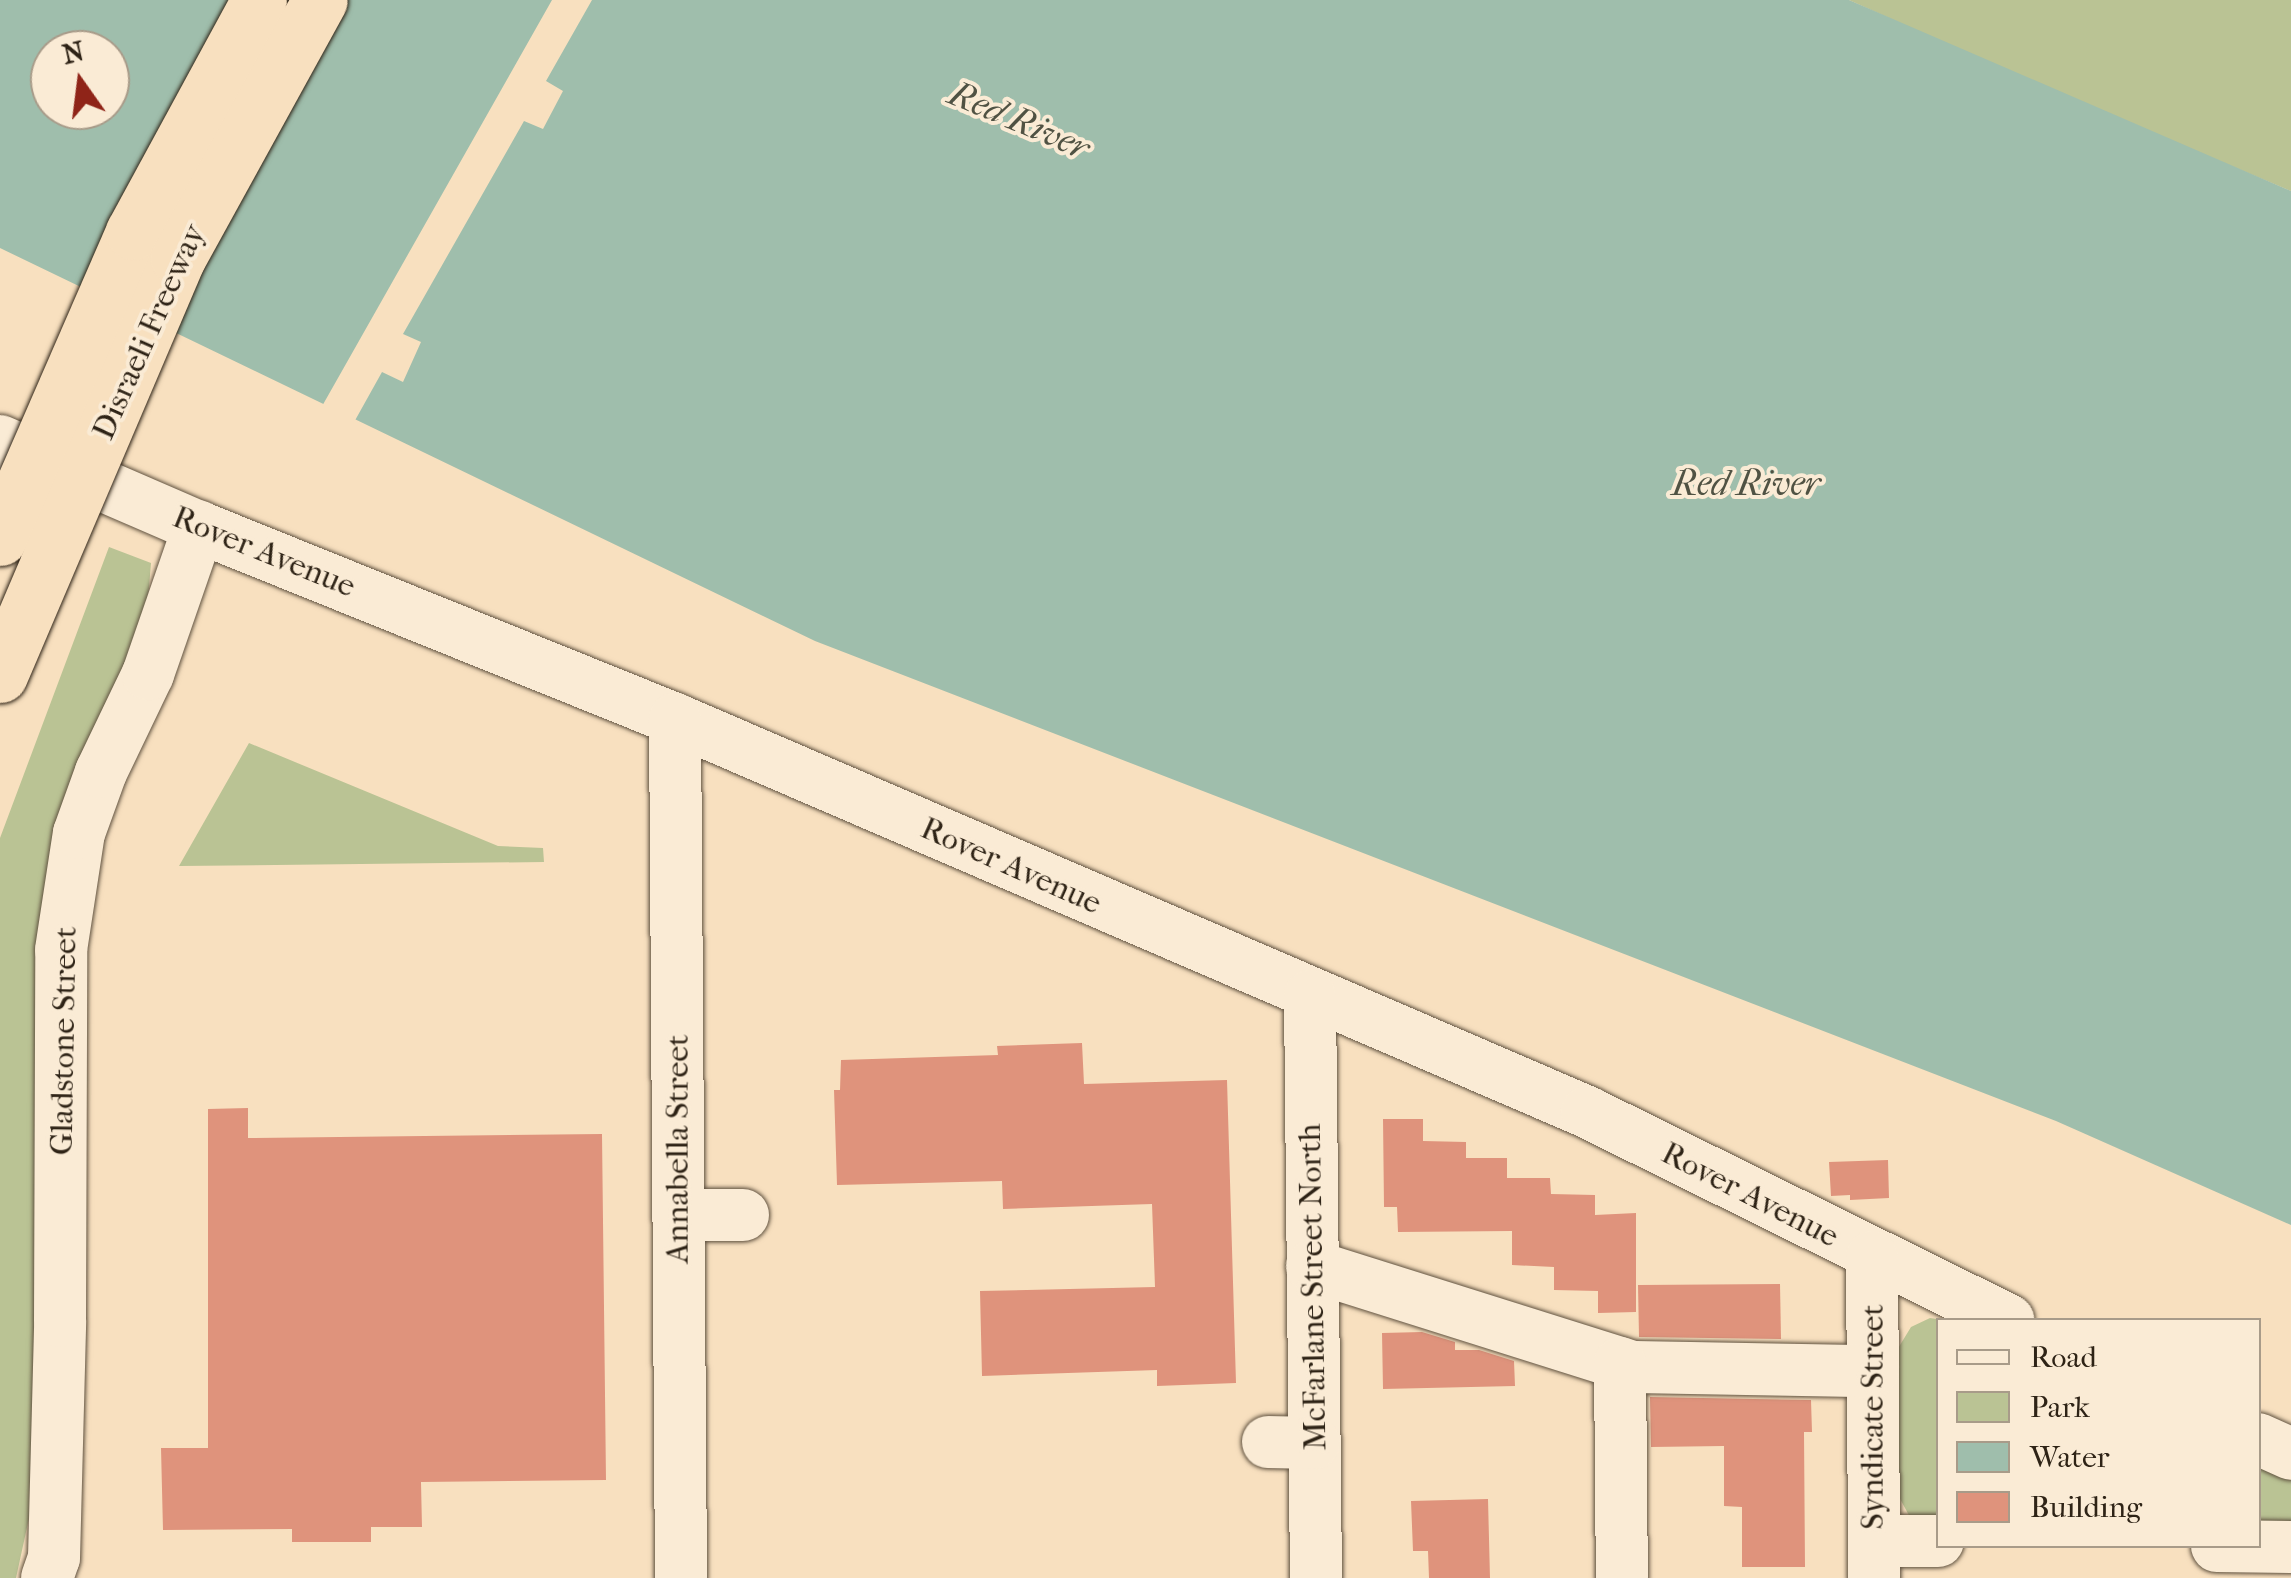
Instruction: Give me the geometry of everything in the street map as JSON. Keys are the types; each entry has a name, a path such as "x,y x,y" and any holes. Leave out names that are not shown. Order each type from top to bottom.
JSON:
{"main road":[{"name":"Disraeli Freeway","path":"0,538 133,232 259,0"},
{"name":"Disraeli Freeway","path":"0,676 178,258 320,0"}],"street":[{"name":"Rover Avenue","path":"0,441 199,527 674,719 1587,1112 2004,1318"},
{"name":"Gladstone Street","path":"47,1578 54,1558 60,1321 62,950 80,833 101,772 148,674 199,527"},
{"name":"Annabella Street","path":"674,719 681,1578"},
{"name":"McFarlane Street North","path":"1310,996 1312,1266 1291,1443 1316,1578"},
{"path":"678,1215 743,1215"},
{"name":"Syndicate Street","path":"1872,1256 1874,1559"},
{"path":"1312,1266 1633,1367 1873,1371"},
{"path":"1620,1363 1622,1578"},
{"path":"2261,1440 2291,1454"},
{"path":"1874,1559 1936,1542"},
{"path":"2261,1546 2291,1546"}],"green space":[{"path":"1849,0 2291,0 2291,191 2031,82"},
{"path":"109,547 151,563 148,599 102,728 31,1509 16,1578 0,1578 0,838"},
{"path":"249,743 498,846 543,848 544,862 179,866"},
{"path":"1936,1319 1936,1524 1911,1519 1899,1497 1897,1350 1911,1327"},
{"path":"2261,1465 2291,1479 2291,1535 2261,1534"}],"water":[{"name":"Red River","path":"0,0 1849,0 2291,191 2291,1225 2056,1121 815,641 0,248"}],"pier":[{"path":"552,0 592,0 546,81 563,91 543,129 524,121 403,334 421,342 403,382 382,372 353,424 321,408"}],"building":[{"path":"1082,1043 1084,1084 1227,1080 1236,1383 1157,1386 1157,1370 982,1376 980,1291 1155,1287 1152,1204 1003,1209 1002,1181 837,1185 834,1090 840,1090 841,1060 998,1055 997,1046"},
{"path":"248,1108 248,1138 602,1134 606,1480 421,1482 422,1527 371,1527 371,1542 292,1542 292,1529 163,1530 161,1448 208,1448 208,1109"},
{"path":"1383,1119 1423,1119 1423,1141 1466,1142 1466,1158 1507,1158 1507,1178 1550,1178 1551,1194 1595,1195 1595,1215 1636,1213 1636,1312 1598,1313 1598,1291 1554,1290 1554,1267 1512,1265 1512,1231 1398,1232 1397,1207 1384,1207"},
{"path":"1888,1160 1889,1198 1850,1200 1850,1195 1831,1196 1829,1162"},
{"path":"1780,1284 1781,1339 1639,1337 1638,1285"},
{"path":"1422,1332 1455,1342 1455,1350 1479,1350 1514,1361 1515,1386 1383,1389 1382,1333"},
{"path":"1650,1397 1811,1400 1812,1432 1804,1432 1805,1567 1742,1567 1742,1507 1724,1506 1724,1446 1651,1447"},
{"path":"1488,1499 1490,1578 1429,1578 1428,1551 1413,1551 1411,1501"}]}
